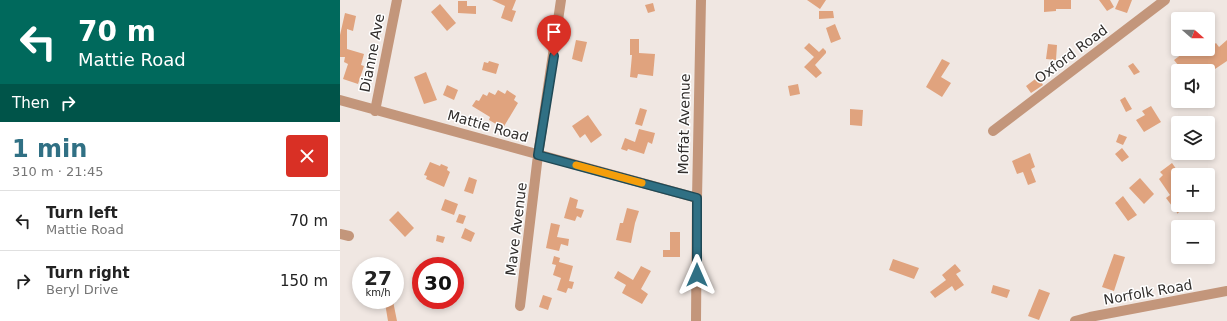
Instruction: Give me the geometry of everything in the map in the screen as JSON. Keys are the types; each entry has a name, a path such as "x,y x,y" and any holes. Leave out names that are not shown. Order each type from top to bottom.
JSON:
{"street":[{"name":"Dianne Ave","path":"374,111 397,0"},
{"name":"Mave Avenue","path":"520,306 538,155 561,0"},
{"name":"Moffat Avenue","path":"696,321 701,0"},
{"name":"Oxford Road","path":"993,131 1163,1"},
{"name":"Mattie Road","path":"340,100 374,111 455,131 697,198"},
{"name":"Norfolk Road","path":"1075,321 1227,292"}],"building":[{"path":"492,0 516,0 512,10 516,11 512,22 501,18 505,6"},
{"path":"807,0 826,0 820,9"},
{"path":"1044,0 1071,0 1071,9 1056,9 1056,11 1044,12"},
{"path":"1099,0 1110,0 1114,7 1107,11"},
{"path":"1119,0 1132,0 1127,13 1115,9"},
{"path":"458,1 467,1 467,6 476,6 476,14 458,13"},
{"path":"653,3 655,11 648,13 645,5"},
{"path":"440,4 456,23 447,31 431,12"},
{"path":"819,11 833,11 834,18 819,19"},
{"path":"345,13 356,16 353,31 347,29 347,49 364,54 361,65 364,66 358,84 343,79 348,64 344,62 345,57 340,57 340,35"},
{"path":"835,24 841,39 831,43 826,28"},
{"path":"630,39 639,39 639,53 655,54 653,76 638,74 637,78 630,77 632,55 630,55"},
{"path":"576,40 587,42 582,62 572,59"},
{"path":"1227,40 1227,61 1215,69 1215,64 1177,64 1174,60 1179,56 1215,56 1215,44 1216,43 1219,47"},
{"path":"809,43 819,52 823,48 826,51 826,53 815,65 822,73 816,78 804,67 814,57 804,48"},
{"path":"1048,44 1057,45 1056,60 1046,59"},
{"path":"942,59 950,63 941,77 951,83 942,97 926,87"},
{"path":"489,61 499,64 496,74 482,70 484,62 488,63"},
{"path":"1133,63 1140,72 1134,75 1128,66"},
{"path":"426,72 437,100 424,104 414,77"},
{"path":"1038,77 1043,85 1031,93 1026,86"},
{"path":"798,84 800,94 790,96 788,86"},
{"path":"447,85 458,90 454,100 443,95"},
{"path":"498,90 505,94 507,90 516,96 514,100 518,103 503,128 489,120 490,117 472,106 476,100 479,101 483,94 487,96 489,92 495,95"},
{"path":"1125,97 1132,109 1126,112 1120,100"},
{"path":"1151,106 1161,122 1144,132 1136,120 1145,115 1142,111"},
{"path":"640,108 647,110 642,126 635,124"},
{"path":"850,109 863,110 862,126 850,125"},
{"path":"588,115 602,135 591,143 585,134 580,138 572,126"},
{"path":"639,129 655,133 652,144 648,142 644,154 628,149 627,151 621,149 625,138 635,142"},
{"path":"1119,134 1127,137 1123,145 1116,142"},
{"path":"1122,148 1129,157 1122,162 1115,154"},
{"path":"1030,153 1035,167 1031,169 1036,182 1028,185 1023,172 1017,174 1012,161"},
{"path":"430,162 448,167 447,170 450,172 444,187 426,179 427,176 424,175"},
{"path":"1172,163 1176,168 1171,168 1171,205 1166,198 1170,195 1159,179 1163,175 1160,172"},
{"path":"469,177 477,180 473,194 464,191"},
{"path":"1140,178 1154,194 1144,204 1129,188"},
{"path":"1123,196 1137,215 1128,221 1115,203"},
{"path":"570,197 578,200 576,208 584,210 581,218 577,216 575,221 564,218"},
{"path":"445,199 458,204 454,215 441,210"},
{"path":"627,208 639,211 631,243 616,240 620,223 623,223"},
{"path":"398,211 414,228 405,237 389,220"},
{"path":"459,214 466,216 463,224 456,222"},
{"path":"551,223 560,225 557,237 569,239 568,246 561,244 559,251 546,248"},
{"path":"465,228 475,233 471,242 461,238"},
{"path":"670,232 680,232 680,257 663,257 663,250 670,250"},
{"path":"437,235 445,237 443,243 436,241"},
{"path":"1114,254 1125,257 1114,291 1102,287"},
{"path":"554,256 560,258 559,262 573,266 569,281 574,282 572,289 568,288 566,293 557,290 561,278 553,275 556,265 552,264"},
{"path":"893,259 919,268 914,279 889,270"},
{"path":"955,264 961,271 956,274 964,285 955,291 952,286 935,298 930,292 946,280 942,275"},
{"path":"641,266 651,271 641,289 648,294 642,304 622,293 626,285 614,278 618,271 633,280"},
{"path":"993,285 1010,290 1007,298 991,293"},
{"path":"1039,289 1050,293 1039,320 1028,316"},
{"path":"543,295 552,298 548,310 539,307"},
{"path":"386,309 395,309 397,321 388,321"}],"slow traffic":[{"path":"576,165 642,183"}],"route":[{"path":"554,56 538,155 697,198 697,275"}]}
